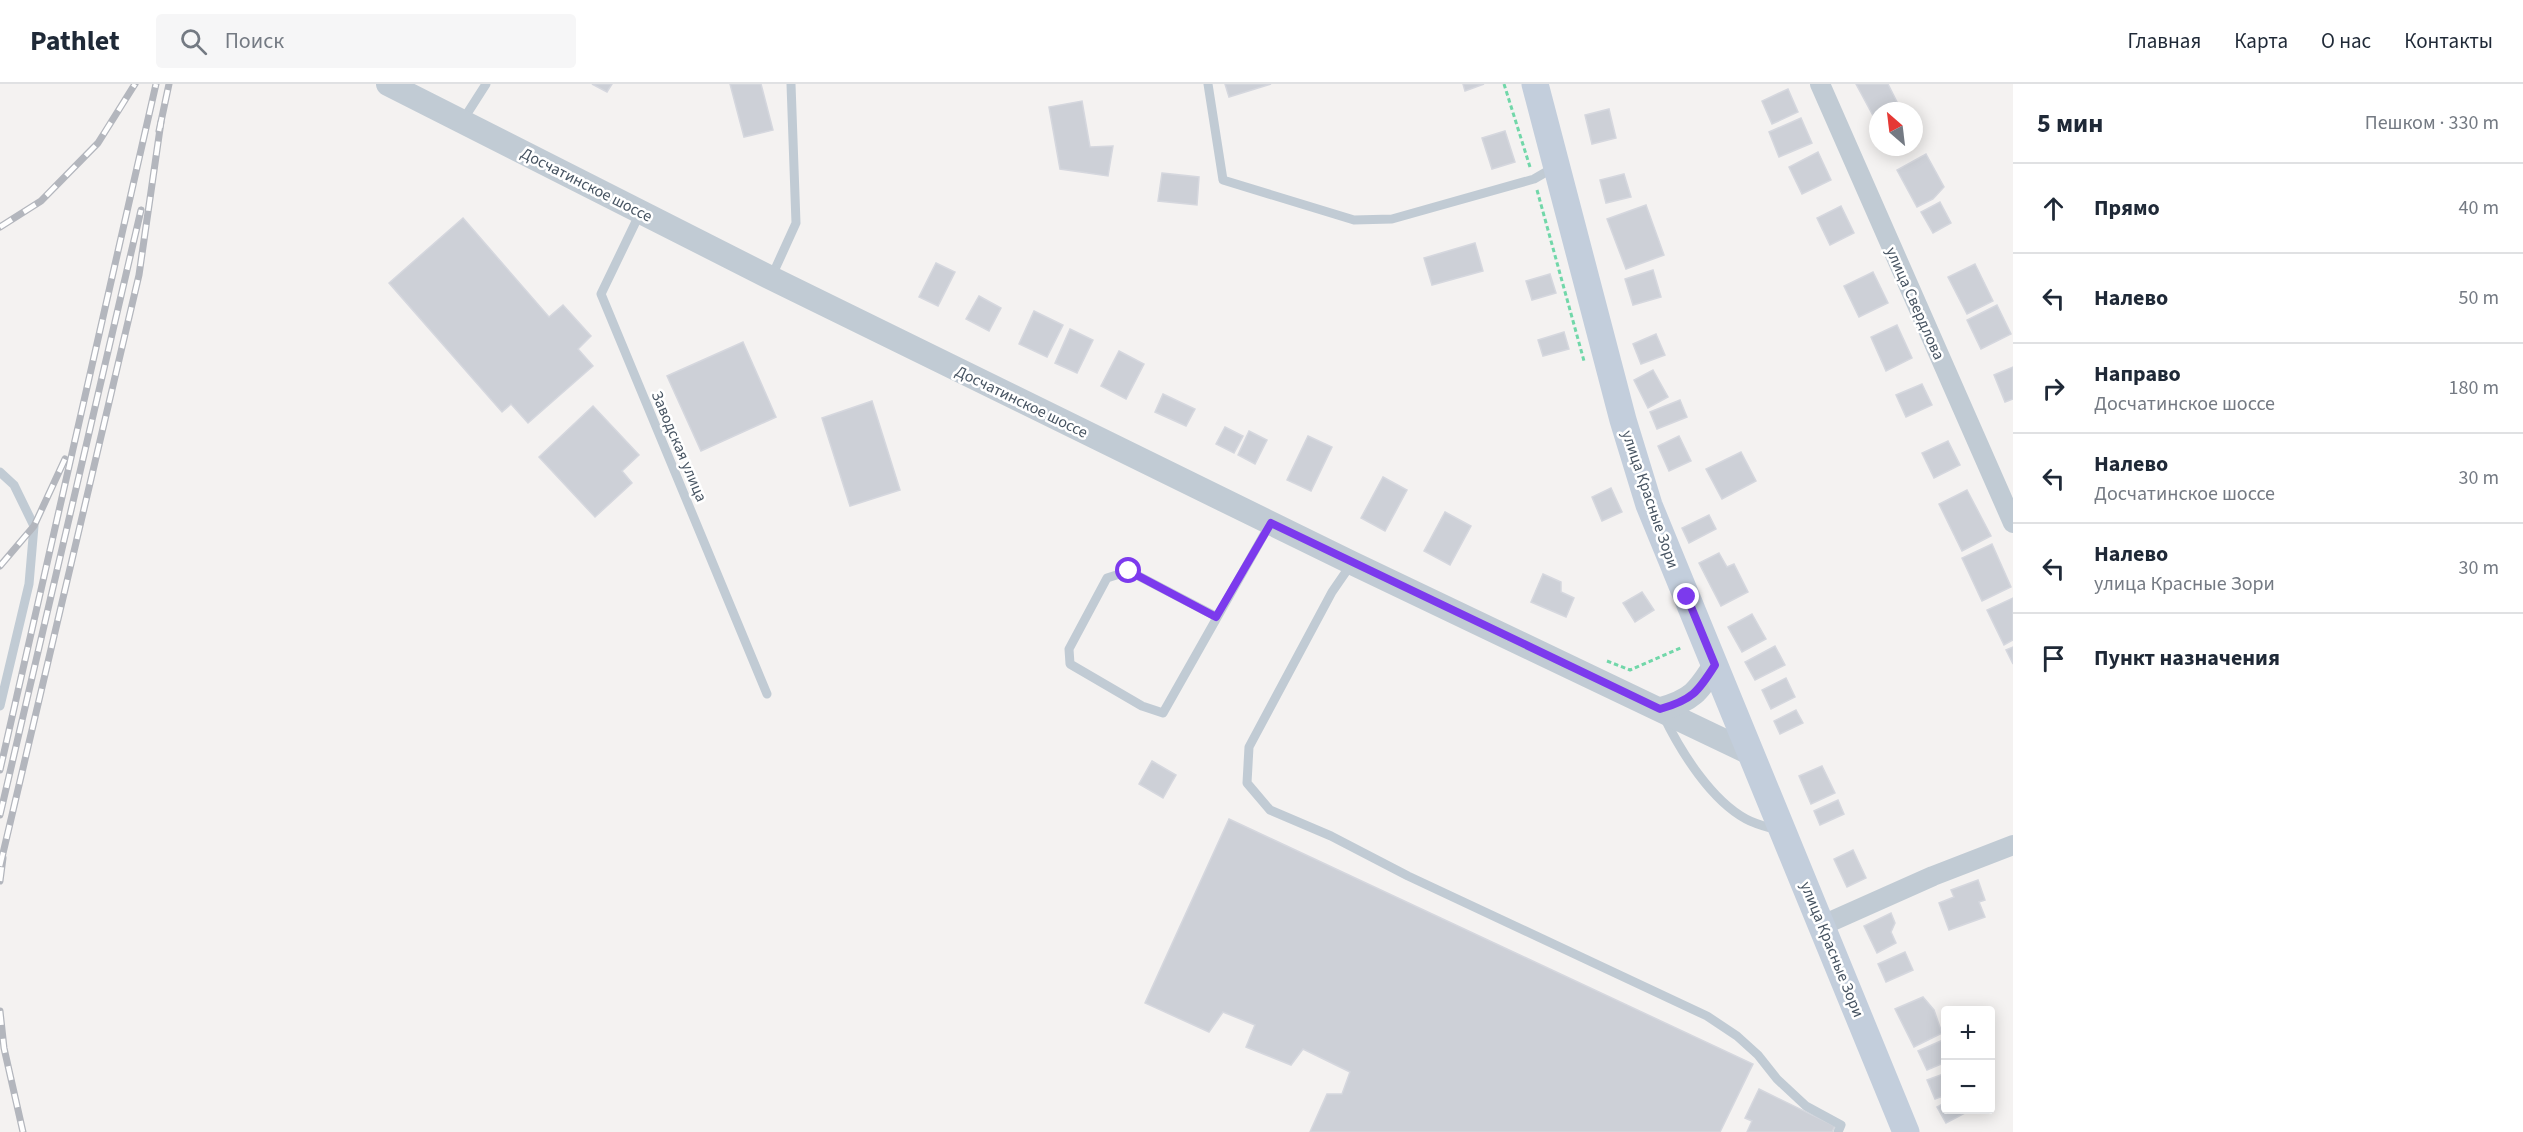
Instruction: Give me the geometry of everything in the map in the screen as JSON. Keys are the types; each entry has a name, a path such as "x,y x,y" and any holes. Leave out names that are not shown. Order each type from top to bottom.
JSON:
{"main road":[{"name":"улица Красные Зори","path":"1535,84 1636,465 1667,549 1785,832 1906,1132"}],"street":[{"name":"Досчатинское шоссе","path":"388,84 771,278 1352,563 1752,754"},
{"name":"улица Свердлова","path":"1820,84 2013,523"},
{"path":"1660,709 1691,698 1700,689 1715,665"},
{"path":"1823,925 1933,876 2013,845"}],"lane":[{"path":"463,120 486,84"},
{"path":"771,278 796,223 791,84"},
{"path":"1208,84 1223,180 1354,220 1392,219 1534,179 1558,166"},
{"name":"Заводская улица","path":"641,211 601,294 767,694"},
{"path":"0,472 14,485 34,526 29,584 0,706"},
{"path":"1216,617 1129,571 1107,578 1069,649 1070,664 1142,706 1163,713 1271,523"},
{"path":"1352,563 1332,592 1249,747 1247,783 1270,810 1331,836 1408,876 1707,1016 1737,1036 1758,1055 1777,1079 1806,1106 1841,1125 1838,1132"},
{"path":"1660,709 1678,746 1721,801 1746,820 1785,832"}],"path":[{"path":"1608,661 1630,670 1683,648"}],"building":[{"path":"592,84 612,84 607,92"},
{"path":"730,84 761,84 773,130 744,137"},
{"path":"1225,84 1271,84 1229,97"},
{"path":"1463,84 1484,84 1465,91"},
{"path":"1856,84 1888,84 1897,102 1869,102 1869,108"},
{"path":"1788,89 1798,112 1772,124 1762,101"},
{"path":"1082,101 1090,147 1113,146 1108,176 1060,169 1049,107"},
{"path":"1609,109 1616,138 1592,144 1585,115"},
{"path":"1801,118 1812,143 1779,157 1769,132"},
{"path":"1505,131 1515,162 1492,169 1482,138"},
{"path":"1818,152 1831,180 1802,194 1789,167"},
{"path":"1926,154 1944,187 1933,199 1917,207 1897,170"},
{"path":"1162,173 1199,177 1197,205 1158,201"},
{"path":"1624,174 1631,197 1606,203 1600,180"},
{"path":"1940,202 1951,223 1933,233 1921,212"},
{"path":"1646,205 1664,255 1626,269 1607,219"},
{"path":"1841,206 1854,233 1830,245 1817,218"},
{"path":"463,218 549,317 563,305 591,336 578,349 593,366 528,423 511,404 502,412 389,283"},
{"path":"1475,243 1483,271 1432,285 1424,258"},
{"path":"936,263 955,272 938,306 919,297"},
{"path":"1975,264 1993,301 1967,314 1948,277"},
{"path":"1653,270 1661,297 1633,305 1625,279"},
{"path":"1873,272 1888,303 1859,317 1844,286"},
{"path":"1550,274 1556,293 1532,300 1526,281"},
{"path":"979,296 1001,308 989,331 966,319"},
{"path":"1997,305 2011,334 1981,349 1967,320"},
{"path":"1034,311 1063,325 1047,357 1019,344"},
{"path":"1897,325 1912,358 1886,371 1871,337"},
{"path":"1070,329 1093,340 1077,373 1055,363"},
{"path":"1564,332 1569,349 1543,356 1538,340"},
{"path":"1656,334 1665,355 1641,364 1633,344"},
{"path":"743,342 776,417 701,451 667,376"},
{"path":"1119,351 1144,364 1126,399 1101,386"},
{"path":"2013,367 2013,399 2005,402 1994,375"},
{"path":"1653,370 1668,397 1648,408 1634,380"},
{"path":"1922,384 1932,405 1906,417 1896,395"},
{"path":"1163,394 1195,409 1186,426 1155,412"},
{"path":"1680,400 1687,417 1657,429 1650,412"},
{"path":"872,401 900,490 850,506 822,418"},
{"path":"593,406 639,455 622,471 632,483 595,517 539,457"},
{"path":"1225,427 1243,436 1234,453 1216,444"},
{"path":"1249,431 1267,440 1255,464 1238,455"},
{"path":"1308,436 1332,447 1311,491 1287,480"},
{"path":"1679,436 1691,461 1669,471 1658,446"},
{"path":"1948,441 1960,465 1934,478 1922,453"},
{"path":"1741,452 1756,481 1722,499 1706,469"},
{"path":"1383,477 1407,490 1385,531 1361,518"},
{"path":"1611,488 1622,512 1602,521 1592,497"},
{"path":"1967,490 1991,536 1962,551 1939,504"},
{"path":"1445,512 1471,526 1450,565 1424,551"},
{"path":"1709,515 1716,529 1689,543 1682,528"},
{"path":"1992,544 2011,587 1982,601 1962,558"},
{"path":"1719,553 1727,567 1734,564 1748,592 1721,606 1699,563"},
{"path":"1543,574 1561,582 1561,592 1574,598 1566,617 1531,602"},
{"path":"1642,592 1654,610 1635,622 1623,603"},
{"path":"2013,598 2013,640 2004,645 1987,610"},
{"path":"1752,614 1766,639 1742,652 1728,627"},
{"path":"1775,646 1785,665 1755,680 1745,662"},
{"path":"2013,647 2013,664 2006,650"},
{"path":"1786,678 1795,697 1771,709 1762,690"},
{"path":"1796,710 1803,723 1780,734 1774,721"},
{"path":"1152,761 1176,775 1163,798 1139,784"},
{"path":"1822,766 1835,793 1811,804 1799,776"},
{"path":"1838,800 1844,814 1820,825 1814,811"},
{"path":"1229,819 1753,1064 1720,1132 1310,1132 1327,1094 1342,1094 1350,1072 1303,1049 1291,1065 1246,1047 1255,1025 1223,1012 1209,1032 1145,1003"},
{"path":"1853,850 1866,878 1847,887 1834,859"},
{"path":"1978,880 1985,900 1979,902 1985,917 1949,930 1939,903 1954,897 1951,890"},
{"path":"1891,913 1895,923 1891,932 1896,943 1877,953 1864,926"},
{"path":"1905,952 1913,970 1886,982 1878,964"},
{"path":"1923,997 1934,1010 1941,1034 1914,1047 1895,1009"},
{"path":"1941,1041 1941,1064 1927,1070 1918,1051"},
{"path":"1941,1075 1941,1097 1935,1099 1927,1080"},
{"path":"1759,1089 1835,1126 1832,1132 1747,1132 1752,1121 1745,1118"},
{"path":"1941,1105 1941,1114 1963,1114 1946,1123 1937,1107"}],"railway":[{"path":"0,227 41,201 98,143 135,84"},
{"path":"0,770 156,84"},
{"path":"159,131 169,84"},
{"path":"0,866 139,275 161,122"},
{"path":"0,815 141,210"},
{"path":"0,566 34,526 65,459"},
{"path":"0,881 3,858"},
{"path":"0,1011 4,1048 23,1132"}],"route":[{"path":"1129,571 1216,617 1271,523 1660,709 1680,704 1691,698 1700,689 1715,665 1687,597"}]}
